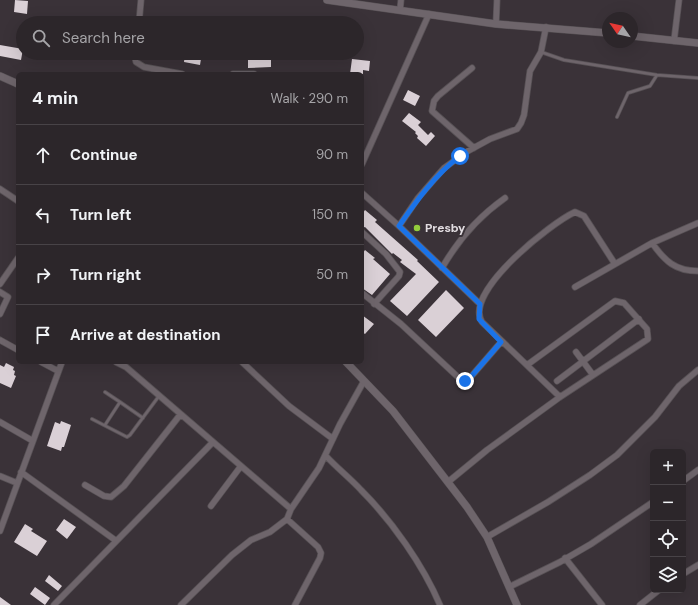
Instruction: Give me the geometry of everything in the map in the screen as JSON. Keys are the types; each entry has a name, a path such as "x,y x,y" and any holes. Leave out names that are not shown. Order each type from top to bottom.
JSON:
{"street":[{"path":"140,16 141,0"},
{"path":"327,0 496,24 602,32"},
{"path":"400,10 401,0"},
{"path":"496,24 497,0"},
{"path":"674,41 679,0"},
{"path":"364,160 429,14"},
{"path":"399,226 418,198 444,168 490,139 517,129 524,116 530,71 541,52 546,27"},
{"path":"638,37 698,44"},
{"path":"136,60 136,62 144,67 171,72"},
{"path":"472,68 438,96 434,101 432,110 474,148"},
{"path":"0,76 16,83"},
{"path":"0,189 16,199"},
{"path":"364,195 399,226 480,304"},
{"path":"442,268 467,231 489,209 504,198"},
{"path":"560,397 501,342 479,319 480,304 485,294 522,250 565,217 575,212 584,216 615,264"},
{"path":"575,287 652,243 698,223"},
{"path":"364,234 386,254 400,272 399,276 374,304"},
{"path":"652,243 659,253 675,266 685,271 698,271"},
{"path":"0,284 16,261"},
{"path":"0,292 8,297 0,314"},
{"path":"364,295 401,324 460,379 469,379 501,342"},
{"path":"448,482 487,450 560,397 648,339 648,329 624,304 615,301 527,365"},
{"path":"556,381 639,319"},
{"path":"0,340 16,349"},
{"path":"576,352 593,375"},
{"path":"45,364 58,371"},
{"path":"0,531 61,364"},
{"path":"119,364 159,396 291,510"},
{"path":"244,364 289,406 333,439"},
{"path":"348,364 393,411 448,482 487,537 517,605"},
{"path":"487,537 548,502 590,475 617,455 654,417 679,386 698,370"},
{"path":"181,605 232,555 251,540 270,532 287,519 291,510 326,456 333,439 364,381"},
{"path":"85,485 104,496 111,497 124,486 180,415"},
{"path":"0,422 33,441"},
{"path":"54,605 115,540 213,442"},
{"path":"326,456 361,490 389,521 434,589 440,605"},
{"path":"210,506 241,466"},
{"path":"686,479 698,470"},
{"path":"21,472 115,540"},
{"path":"0,476 17,483"},
{"path":"509,587 565,558 650,504"},
{"path":"287,519 318,547 321,553 320,558 295,605"},
{"path":"565,558 602,605"},
{"path":"686,572 698,565"},
{"path":"640,605 655,593"}],"lane":[{"path":"541,52 564,60 657,75 698,78"},
{"path":"617,116 628,93 650,86 657,75"},
{"path":"105,392 143,418"},
{"path":"92,419 127,437 159,396"},
{"path":"106,425 120,402"}],"building":[{"path":"15,0 28,1 27,14 14,12"},
{"path":"0,45 16,48 16,59 0,56"},
{"path":"184,60 201,60 200,65 184,62"},
{"path":"248,60 271,60 271,67 248,68"},
{"path":"352,60 370,61 369,71 363,70 363,72 350,72"},
{"path":"408,90 420,96 415,106 403,100"},
{"path":"409,113 421,122 418,125 428,135 431,132 435,136 426,146 417,138 418,136 415,133 416,132 402,121"},
{"path":"365,210 377,220 375,222 418,260 417,261 439,282 407,316 390,301 416,274 400,262 402,260 393,253 392,254 364,227"},
{"path":"365,250 375,258 373,259 390,274 372,295 364,289"},
{"path":"446,290 464,308 436,337 418,320"},
{"path":"364,316 374,324 364,333"},
{"path":"6,363 14,367 14,375 16,376 11,388 0,383 0,365 4,367"},
{"path":"61,421 71,425 64,447 62,447 61,451 47,446 55,422 60,424"},
{"path":"64,519 76,527 67,539 56,530"},
{"path":"25,524 33,529 31,531 47,541 37,556 14,542"},
{"path":"49,575 62,586 58,591 45,581"},
{"path":"35,587 50,598 45,605 30,594"},
{"path":"0,597 11,605 0,605"}],"place":[{"name":"Presby","path":"417,228"}],"route":[{"path":"460,156 444,168 418,198 399,226 480,304 479,319 501,342 486,361 469,379 465,381"}]}
